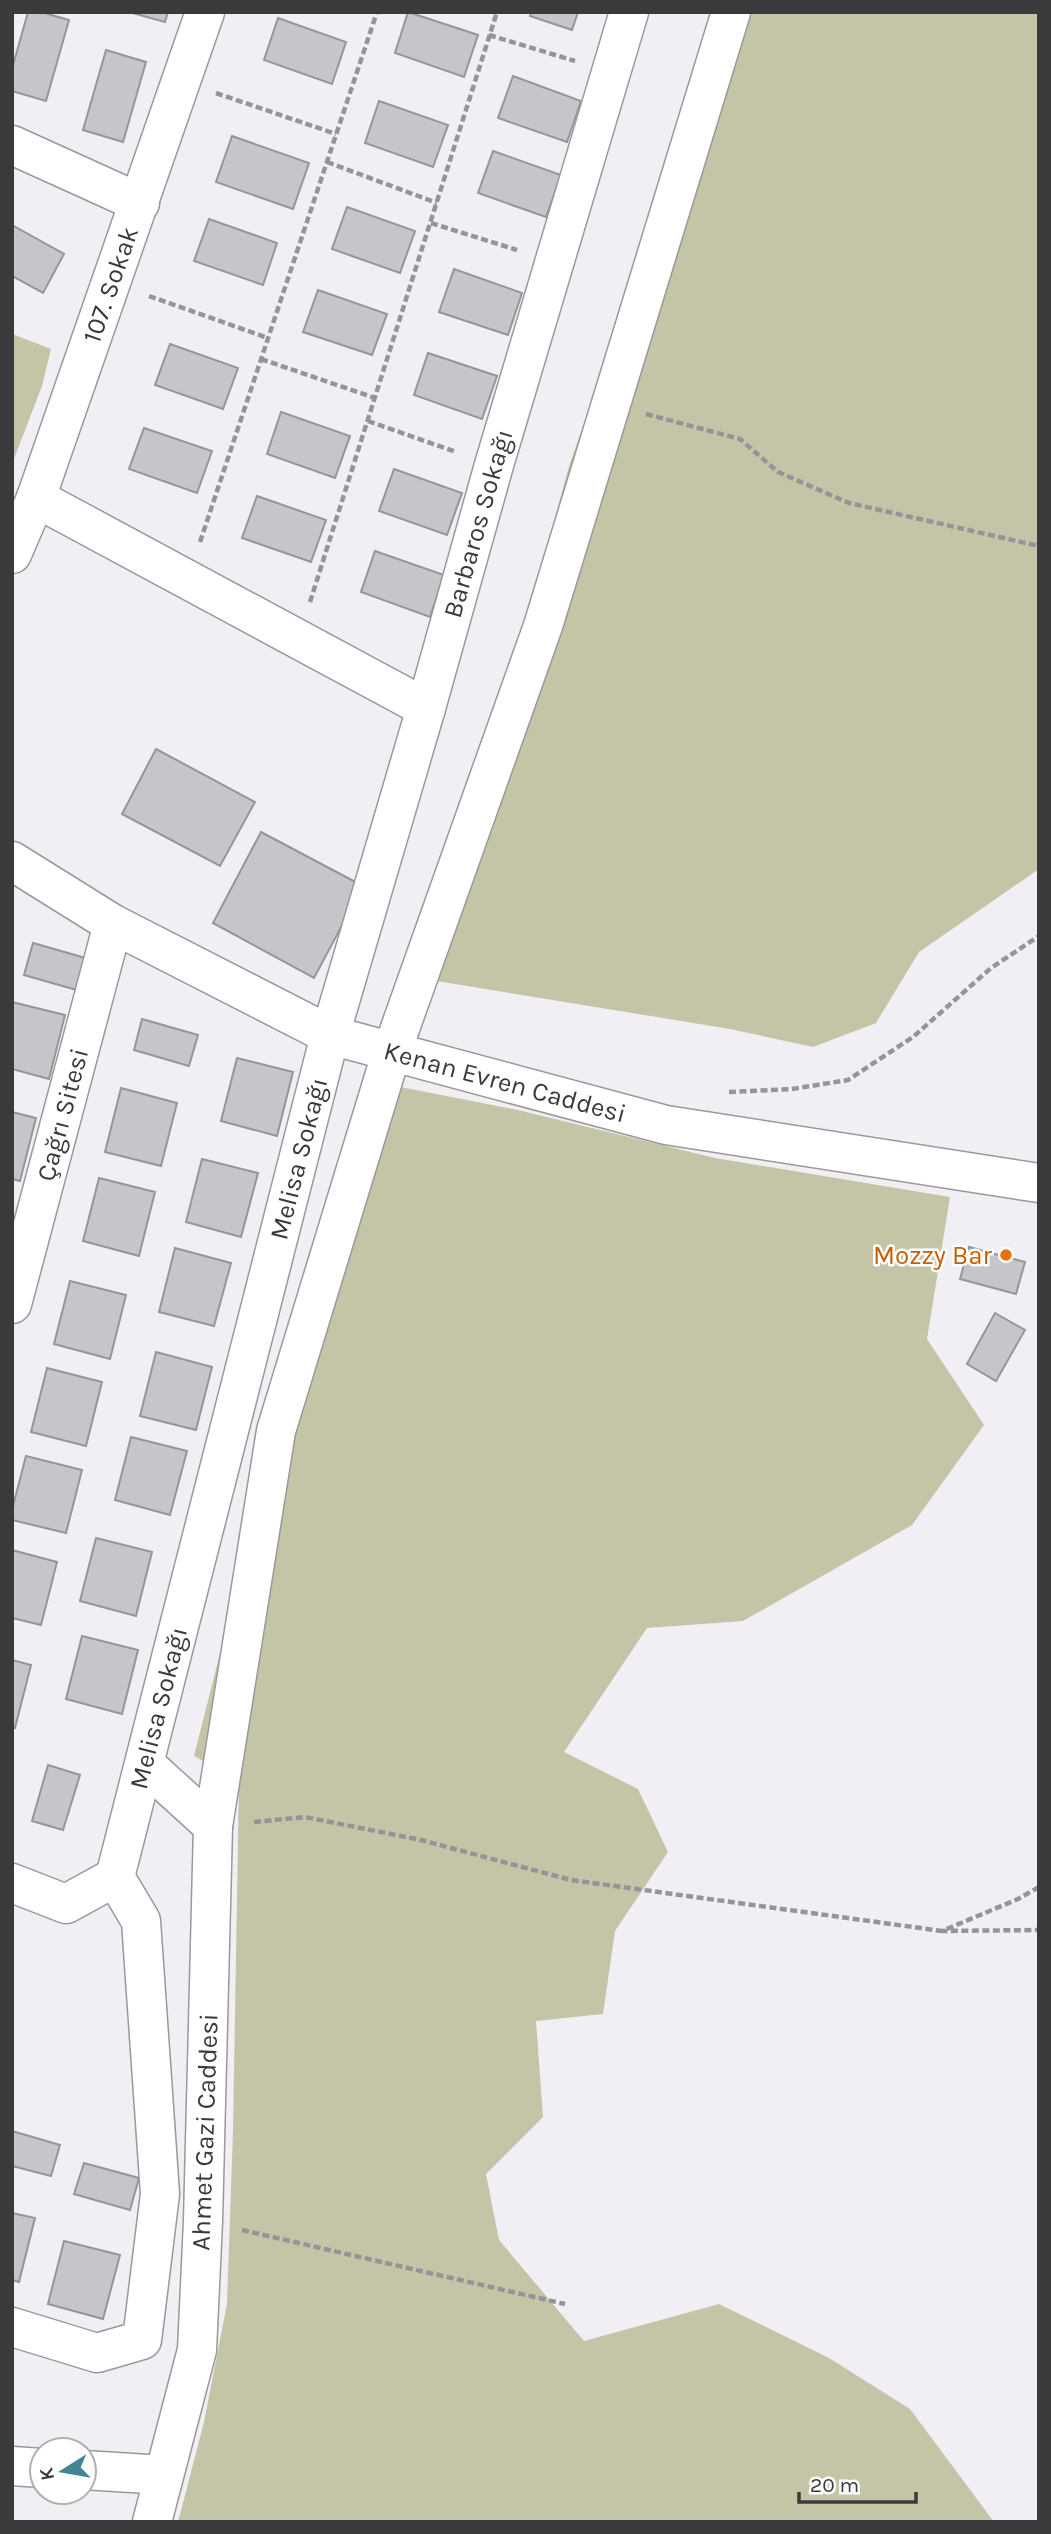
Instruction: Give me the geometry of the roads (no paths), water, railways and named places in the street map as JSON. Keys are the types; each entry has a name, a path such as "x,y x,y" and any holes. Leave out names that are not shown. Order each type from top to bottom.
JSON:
{"street":[{"name":"107. Sokak","path":"12,554 36,498 205,12"},
{"name":"Barbaros Sokağı","path":"330,1035 494,465 629,12"},
{"name":"Ahmet Gazi Caddesi","path":"152,2522 197,2350 213,1826 276,1431 392,1051 543,626 731,12"},
{"path":"12,145 140,204"},
{"path":"36,498 426,708"},
{"name":"Kenan Evren Caddesi","path":"12,861 113,925 330,1035 666,1125 1039,1183"},
{"name":"Çağrı Sitesi","path":"12,1304 113,925"},
{"name":"Melisa Sokağı","path":"115,1877 146,1765 330,1035"},
{"path":"146,1765 213,1826"},
{"path":"12,1883 66,1904 115,1877 141,1921 160,2194 142,2340 97,2353 12,2327"},
{"path":"98,2471 164,2476"}],"place":[{"name":"Mozzy Bar","path":"1006,1255"}]}
